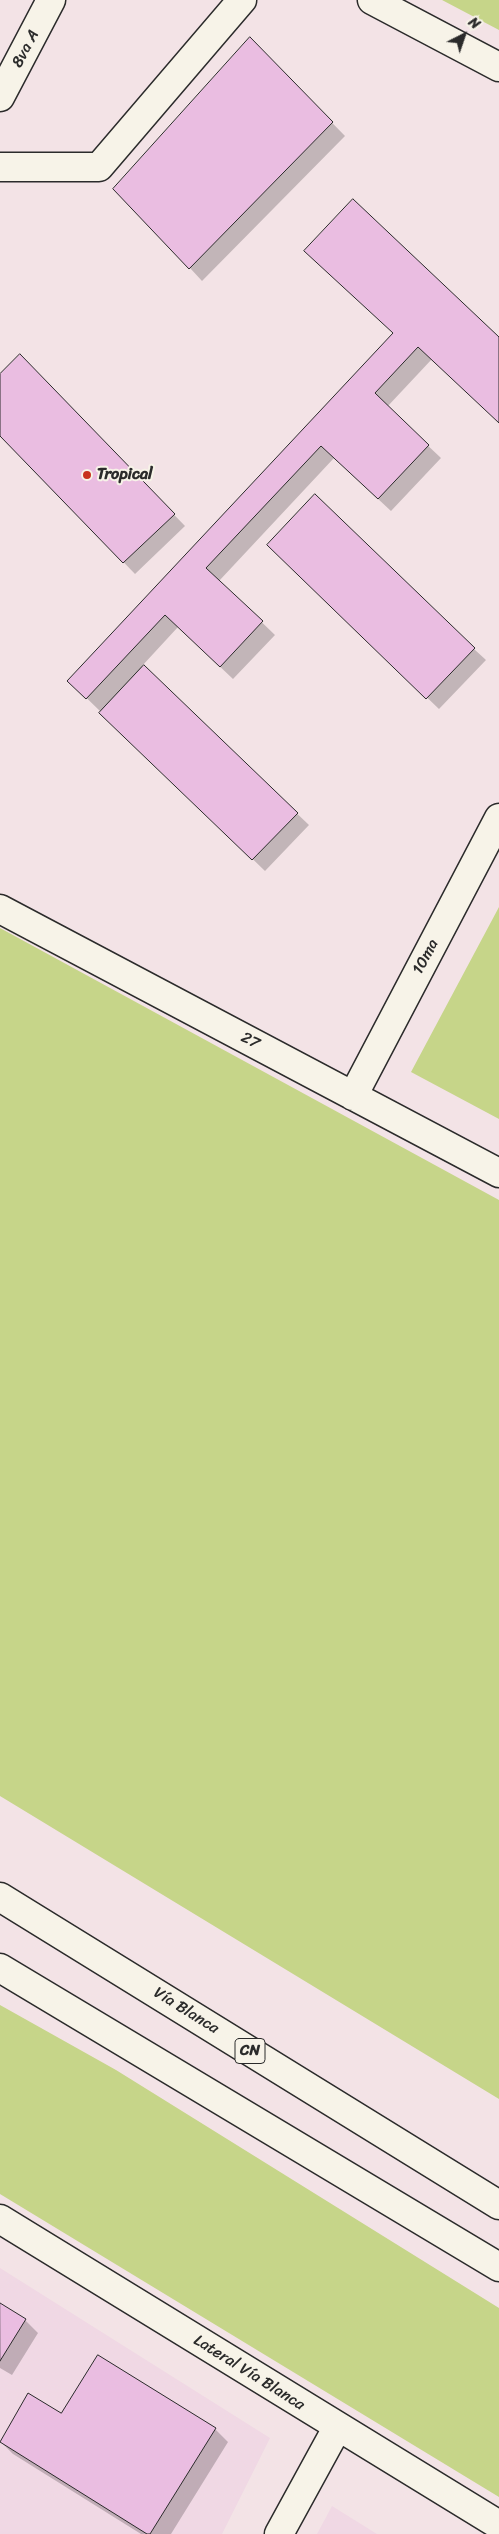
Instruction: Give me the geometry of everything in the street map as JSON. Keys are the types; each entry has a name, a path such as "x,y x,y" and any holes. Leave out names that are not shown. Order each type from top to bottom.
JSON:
{"main road":[{"name":"8va A","path":"0,97 51,0"},
{"path":"0,167 98,167 242,0"},
{"path":"372,0 499,67"},
{"name":"10ma","path":"353,1096 499,818"},
{"name":"27","path":"0,909 499,1173"},
{"name":"Vía Blanca","path":"0,1897 499,2205"},
{"path":"0,1968 499,2266"},
{"name":"Lateral Vía Blanca","path":"0,2219 337,2428 499,2525"},
{"path":"279,2534 337,2428"}],"shaded area":[{"path":"0,2268 270,2438 222,2534 0,2534"},
{"path":"332,2506 377,2534 317,2534"}],"green space":[{"path":"442,0 499,0 499,30"},
{"path":"499,907 499,1119 411,1072"},
{"path":"0,928 499,1200 499,2099 0,1796"},
{"path":"0,2005 116,2070 499,2308 499,2497 0,2194"}],"building":[{"path":"250,37 333,122 189,269 113,189"},
{"path":"353,199 499,337 499,423 418,347 375,393 429,445 378,499 321,446 206,568 263,621 220,667 165,615 86,699 67,681 393,333 304,251"},
{"name":"Tropical","path":"20,354 175,514 123,563 0,436 0,374"},
{"path":"315,494 475,648 426,699 267,545"},
{"path":"144,665 298,813 252,860 99,713"},
{"path":"0,2303 26,2319 0,2361"},
{"path":"98,2355 216,2428 150,2534 147,2534 0,2442 28,2393 61,2413"}],"place":[{"name":"Tropical","path":"87,475"}]}
